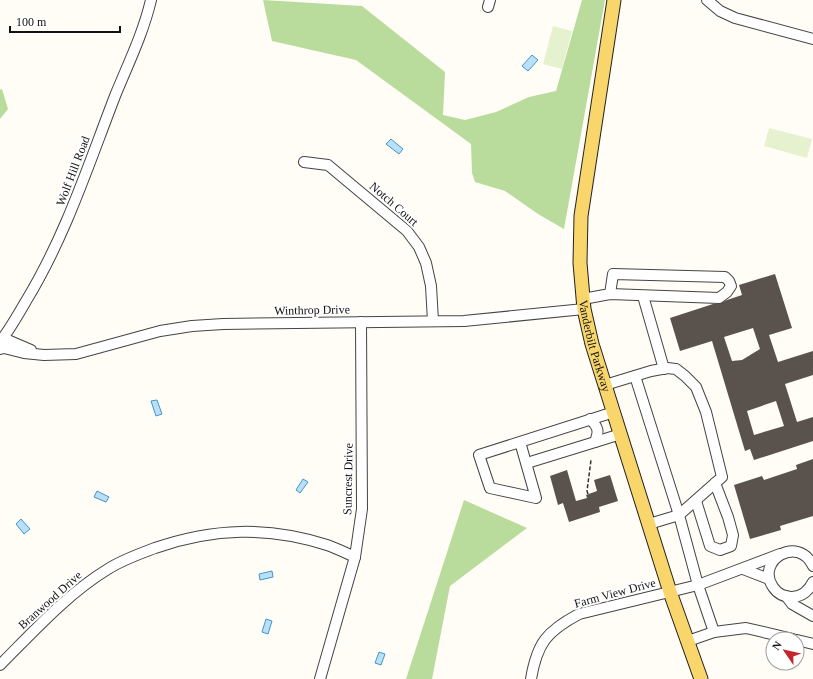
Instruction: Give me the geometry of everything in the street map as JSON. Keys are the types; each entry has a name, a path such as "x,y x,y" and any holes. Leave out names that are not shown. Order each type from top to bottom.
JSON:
{"main road":[{"name":"Vanderbilt Parkway","path":"614,0 581,216 580,263 584,304 592,344 670,592 701,679"}],"street":[{"name":"Wolf Hill Road","path":"2,340 38,282 79,194 146,22 151,0"},
{"path":"707,0 720,11 735,18 813,39"},
{"name":"Notch Court","path":"304,162 328,165 407,231 419,247 426,263 431,286 433,321"},
{"name":"Winthrop Drive","path":"0,349 4,348 24,353 44,355 76,354 160,331 192,326 223,324 464,321 584,304 610,294 719,298 727,292 730,286 729,281 725,277 613,274 610,294"},
{"path":"644,296 664,369"},
{"name":"Suncrest Drive","path":"320,679 355,557 362,509 361,322"},
{"name":"Winthrop Drive","path":"2,340 44,355"},
{"path":"605,385 651,370 676,369 696,387 706,412 722,477 679,515 649,524"},
{"path":"635,376 679,515 698,585 714,632"},
{"path":"520,442 536,498 490,488 479,455 614,412"},
{"path":"590,419 596,424 598,429 595,442"},
{"path":"527,463 621,434"},
{"path":"696,501 710,546 720,550 731,546 733,535 715,483"},
{"name":"Branwood Drive","path":"0,665 60,605 109,568 137,555 193,536 242,531 271,533 299,537 328,545 355,557"},
{"name":"Farm View Drive","path":"531,679 537,655 543,641 563,622 579,614 698,585 787,552 794,551 806,556 813,566"},
{"path":"780,554 771,565 769,572 769,579 775,590 786,596 793,597 806,592 813,582"},
{"path":"743,569 769,579"},
{"path":"786,596 792,604 813,616"},
{"path":"688,641 714,632 746,628 765,632"}],"path":[{"path":"588,494 591,460"}],"green space":[{"path":"263,0 362,6 445,72 443,115 465,120 496,112 529,97 556,91 582,0 605,0 564,229 538,214 505,191 475,182 472,173 471,144 356,60 272,41"},
{"path":"553,26 572,31 562,69 543,64"},
{"path":"2,89 8,109 0,119 0,90"},
{"path":"769,128 812,139 807,158 764,146"},
{"path":"464,500 527,528 450,586 432,679 406,679"}],"water":[{"path":"532,55 538,60 528,71 522,66"},
{"path":"391,139 403,149 399,154 386,144"},
{"path":"157,400 162,414 156,416 151,401"},
{"path":"303,479 308,482 300,493 296,490"},
{"path":"97,491 109,497 106,502 94,497"},
{"path":"21,519 30,529 24,534 16,524"},
{"path":"272,571 273,577 260,580 259,574"},
{"path":"266,619 272,621 268,634 262,632"},
{"path":"379,652 385,654 381,665 375,663"}],"building":[{"path":"775,274 792,328 769,335 778,362 813,351 813,375 785,384 797,422 813,417 813,441 754,460 750,449 745,451 712,341 680,351 670,318 713,304 719,304 742,295 739,285","holes":["753,328 760,349 742,360 732,361 724,337","776,401 784,426 754,435 747,411"]},
{"path":"813,459 813,516 780,526 781,530 750,539 734,485 762,476 764,480 797,469 796,465"},
{"path":"567,470 576,501 587,498 586,495 597,491 594,480 610,475 618,501 599,507 600,512 569,522 563,503 558,505 550,476"}]}
